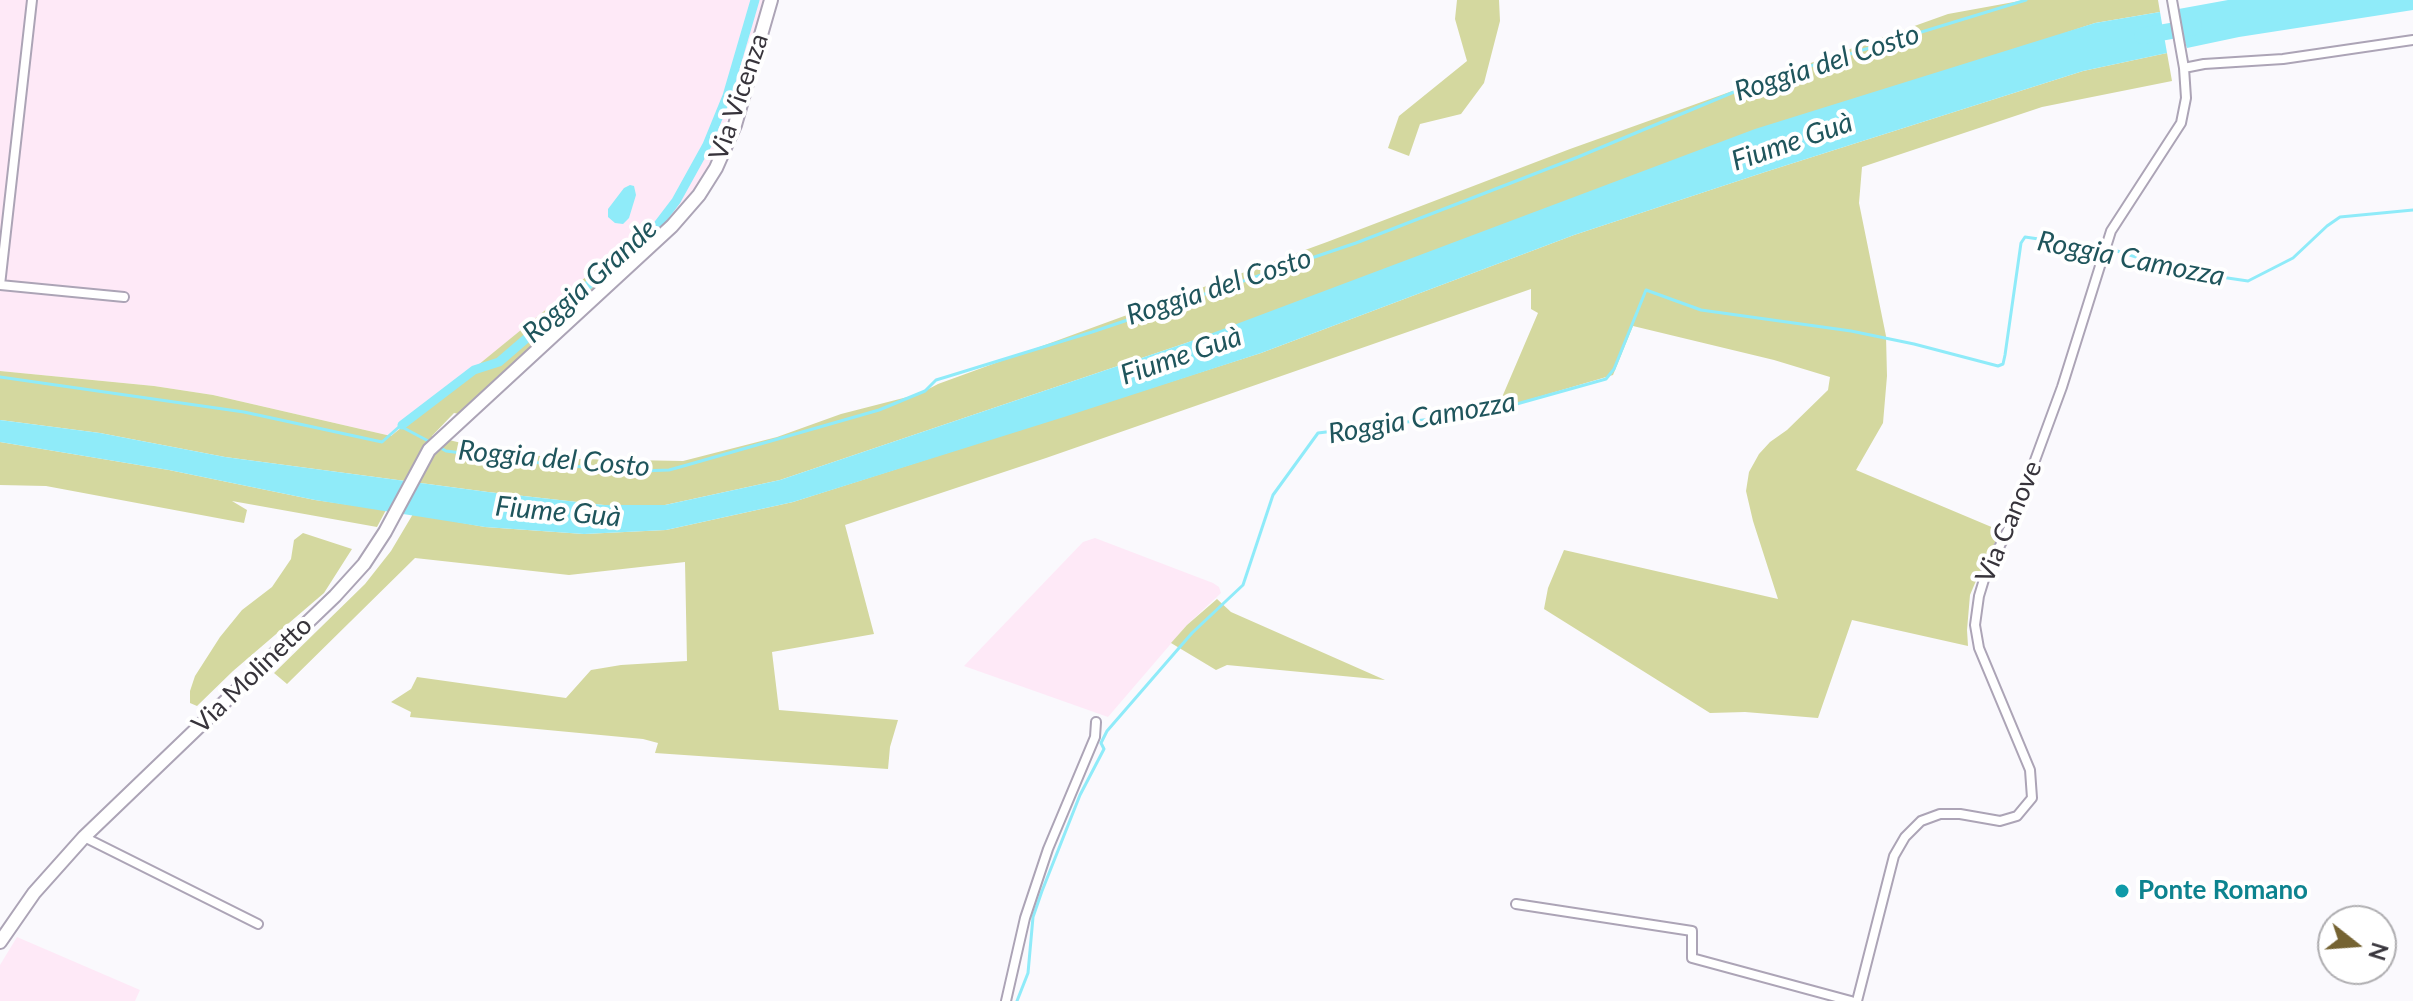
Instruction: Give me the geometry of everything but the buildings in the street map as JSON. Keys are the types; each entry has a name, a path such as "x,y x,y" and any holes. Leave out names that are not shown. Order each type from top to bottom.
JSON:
{"main road":[{"name":"Via Vicenza","path":"402,499 429,450 445,433 672,226 699,195 716,168 735,125 771,0"},
{"name":"Via Molinetto","path":"0,942 34,893 84,837 335,596 364,564 402,499"}],"street":[{"path":"32,0 0,285 124,297"},
{"name":"Via Canove","path":"1854,1001 1894,856 1905,837 1921,821 1940,814 2000,821 2017,816 2032,798 2030,770 1979,648 1975,625 1979,596 1986,573 2013,520 2052,417 2111,231 2181,123 2186,98 2184,68 2172,2"},
{"path":"2184,68 2283,59 2413,40"},
{"path":"1006,1001 1025,918 1048,849 1095,737 1096,722"},
{"path":"84,837 258,924"},
{"path":"1516,904 1692,931 1692,958 1854,1001"}],"shaded area":[{"path":"0,0 763,0 737,94 721,136 707,169 686,200 624,259 619,251 391,436 213,395 0,371"},
{"path":"1095,538 1213,583 1221,593 1187,625 1108,717 964,666 1083,542"},
{"path":"17,937 140,990 135,1001 0,1001 0,965"}],"green space":[{"path":"1457,0 1499,0 1500,21 1484,83 1461,114 1420,124 1409,156 1388,148 1399,116 1467,61 1455,19"},
{"path":"2025,0 2158,0 2160,12 2095,23 2068,32 1186,343 780,480 665,505 604,505 488,492 225,457 100,433 0,420 0,371 213,395 391,436 619,250 624,259 460,414 454,413 432,436 504,453 577,459 683,461 777,437 841,414 919,394 938,384 1327,242 1570,149 1948,14"},
{"path":"2167,53 2172,81 2042,107 1862,167 1859,203 1886,336 1887,376 1883,423 1856,470 2001,531 1970,595 1968,646 1852,620 1818,718 1745,712 1710,713 1544,609 1548,588 1564,550 1778,599 1746,491 1749,472 1770,442 1787,430 1828,390 1830,377 1774,360 1633,326 1613,375 1497,409 1538,313 1531,309 1531,289 845,525 874,634 772,652 779,710 898,720 890,747 888,769 655,753 658,743 643,739 410,717 411,712 391,702 411,689 417,677 566,698 591,670 687,661 685,562 569,575 415,558 287,684 274,673 365,584 391,551 413,514 485,527 584,534 666,530 793,502 1261,353 1574,235 1765,172 2083,71"},
{"path":"0,442 169,470 315,500 386,510 377,527 232,501 247,510 244,523 46,486 0,485"},
{"path":"303,533 352,549 324,593 197,706 190,703 195,676 220,637 242,610 272,587 291,559 294,540"},
{"path":"1217,599 1231,612 1385,680 1227,665 1216,670 1171,643"}],"water":[{"path":"2228,0 2413,0 2413,10 2187,48 2173,10"},
{"path":"2160,12 2167,53 2083,71 1574,235 1261,353 1064,417 793,502 666,530 584,534 485,527 315,500 169,470 0,442 0,420 100,433 225,457 488,492 604,505 665,505 780,480 1186,343 1755,129 2095,23"},
{"path":"630,185 634,186 636,195 629,218 623,224 615,223 608,217 608,209"}],"waterway":[{"name":"Roggia Grande","path":"402,425 474,370 499,362 657,226 676,201 707,145 727,96 755,0"},
{"name":"Roggia del Costo","path":"439,447 446,451 557,465 641,471 669,470 687,465 879,410 925,391 936,380 1092,332 1356,243 1578,157 1758,82 2026,0"},
{"name":"Fiume Guà","path":"2142,36 2194,27"},
{"name":"Roggia Camozza","path":"1017,1001 1028,973 1033,917 1080,795 1104,749 1101,743 1107,731 1192,633 1243,585 1273,495 1318,433 1488,412 1606,379 1614,369 1646,290 1701,310 1851,331 1998,366 2003,364 2005,355 2021,243 2025,237 2114,250 2180,271 2248,281 2293,258 2340,217 2413,210"},
{"name":"Roggia Grande","path":"0,377 244,412 382,442 400,426 432,443"}],"place":[{"name":"Ponte Romano","path":"2122,891"}]}
